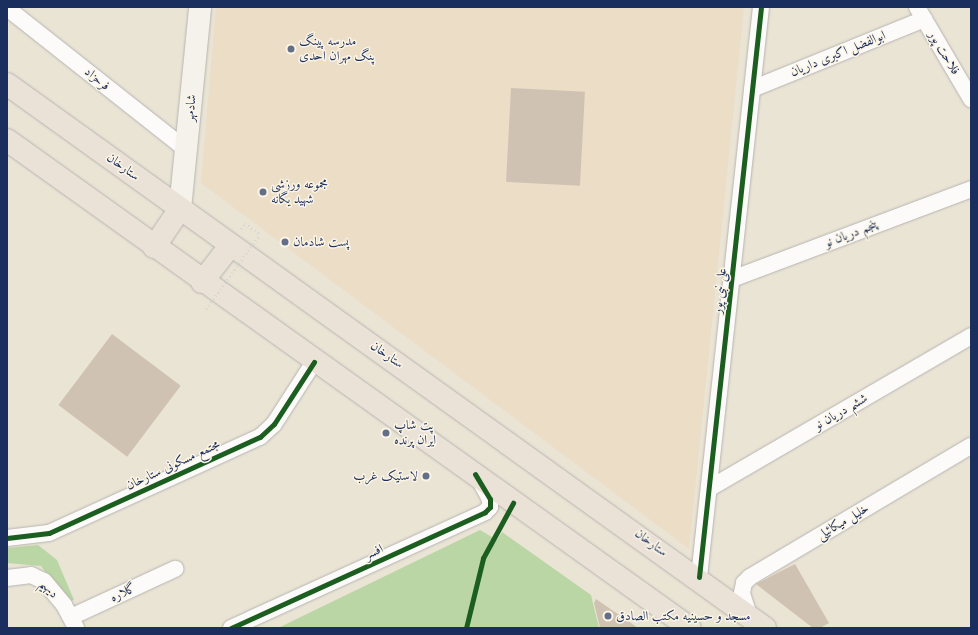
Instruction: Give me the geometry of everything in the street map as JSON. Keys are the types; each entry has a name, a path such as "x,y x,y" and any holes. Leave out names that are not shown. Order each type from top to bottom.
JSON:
{"main road":[{"name":"شادمهر","path":"180,209 188,152 200,7"},
{"name":"ستارخان","path":"7,84 230,246 699,577 765,628"},
{"path":"7,140 202,282 314,362 476,474 690,628"},
{"path":"154,247 180,209"},
{"path":"202,282 230,246"}],"street":[{"name":"علی نبی پور","path":"699,577 710,488 761,7"},
{"name":"فرحزاد","path":"7,8 188,152"},
{"name":"ابوالفضل اکبری داریان","path":"752,89 920,13"},
{"name":"فلاحت پور","path":"920,13 971,99"},
{"name":"پنجم دریان‌ نو","path":"732,279 971,189"},
{"name":"ششم دریان نو","path":"710,488 971,336"},
{"name":"مجتمع مسکونی ستارخان","path":"7,538 49,533 260,437 274,424 314,362"},
{"name":"خلیل میکائیلی","path":"749,615 742,593 744,583 750,577 971,446"},
{"name":"افسر","path":"231,628 265,621 485,512 490,507 490,499 476,474"},
{"name":"گلاره","path":"74,622 174,569"},
{"name":"دیهیم","path":"7,578 38,577 55,593 74,622"}],"path":[{"path":"206,309 260,234 245,223"}],"shaded area":[{"path":"216,7 744,7 689,549 201,183"}],"green space":[{"path":"480,530 497,540 502,532 591,595 599,628 278,628"},
{"path":"38,545 57,560 74,600 67,601 41,566 7,563 7,548"}],"building":[{"path":"511,88 585,92 580,186 506,182"},
{"path":"112,334 181,386 127,457 58,405"},
{"path":"795,564 829,623 820,628 813,628 756,584"},
{"name":"مسجد و حسینیه مکتب الصادق","path":"596,599 638,628 600,628 594,603"}],"cycle path":[{"path":"699,577 761,7"},
{"path":"7,538 49,533 260,437 274,424 314,362"},
{"path":"231,628 485,512 490,507 490,499 475,474"},
{"path":"466,628 483,558 513,503"}],"place":[{"name":"مدرسه پینگ پنگ مهران احدی","path":"291,49"},
{"name":"مجموعه ورزشی شهید یگانه","path":"263,192"},
{"name":"پست شادمان","path":"285,242"},
{"name":"پت شاپ ایران پرنده","path":"386,433"},
{"name":"لاستیک غرب","path":"426,476"},
{"name":"مسجد و حسینیه مکتب الصادق","path":"608,616"}]}
